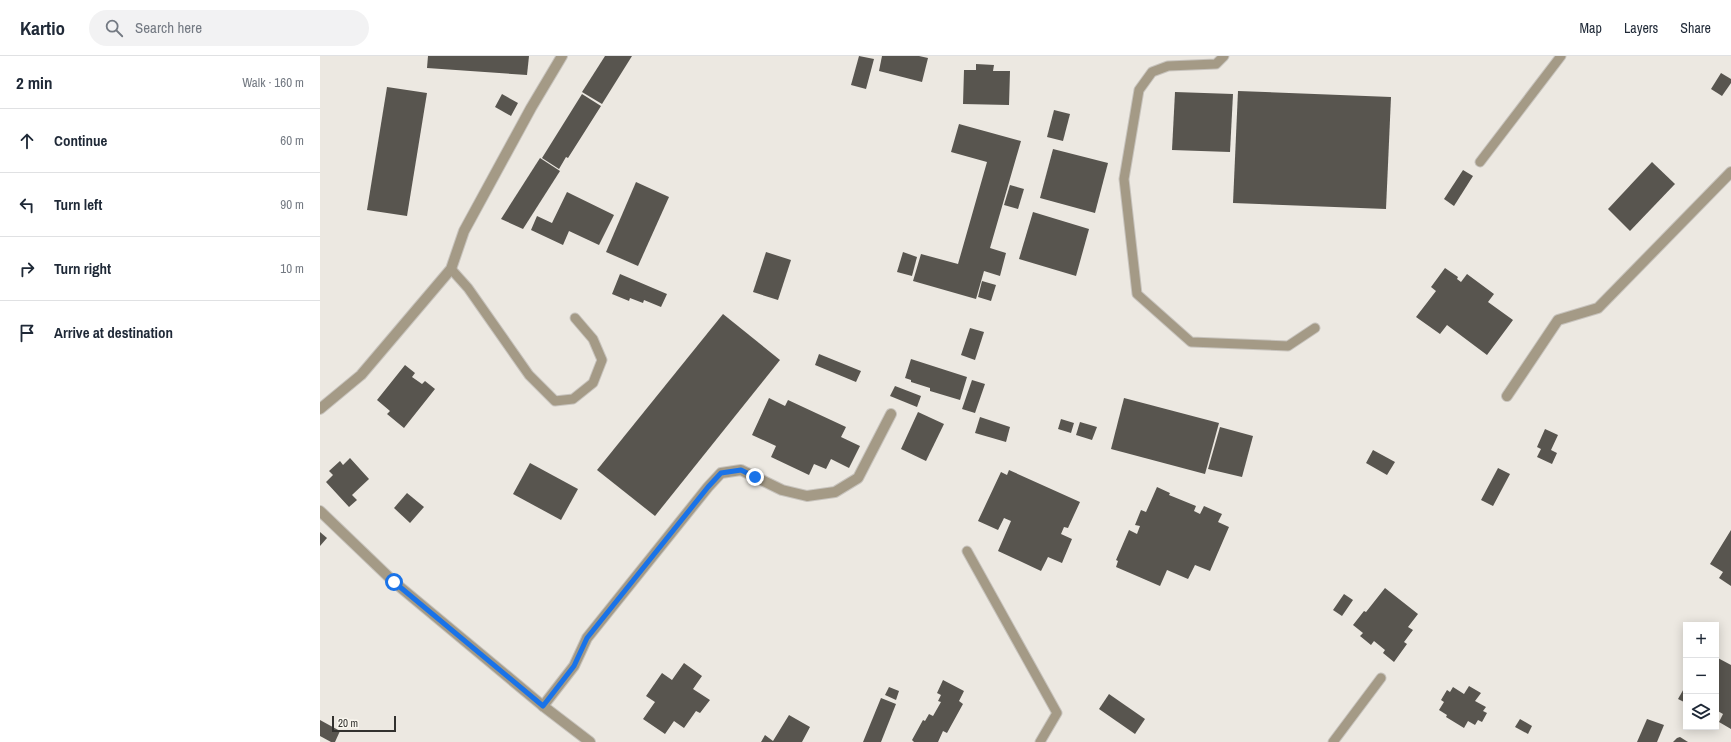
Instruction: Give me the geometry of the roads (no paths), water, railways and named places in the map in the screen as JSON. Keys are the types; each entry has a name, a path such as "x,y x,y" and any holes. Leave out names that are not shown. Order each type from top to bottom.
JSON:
{"street":[{"path":"320,410 361,375 451,269 464,231 531,108 562,56"},
{"path":"1507,396 1558,320 1598,308 1731,172"},
{"path":"543,706 574,666 587,638 708,487 721,473 741,470 782,490 807,496 835,492 858,478 891,414"},
{"path":"320,512 394,582 543,706 590,742"}],"lane":[{"path":"1224,56 1216,64 1168,66 1152,72 1139,90 1124,179 1137,294 1191,342 1288,346 1314,328"},
{"path":"1480,162 1561,56"},
{"path":"451,269 468,288 529,375 555,401 573,399 593,383 602,360 594,339 575,318"},
{"path":"968,551 1058,713 1040,742"},
{"path":"1333,742 1382,678"}]}
